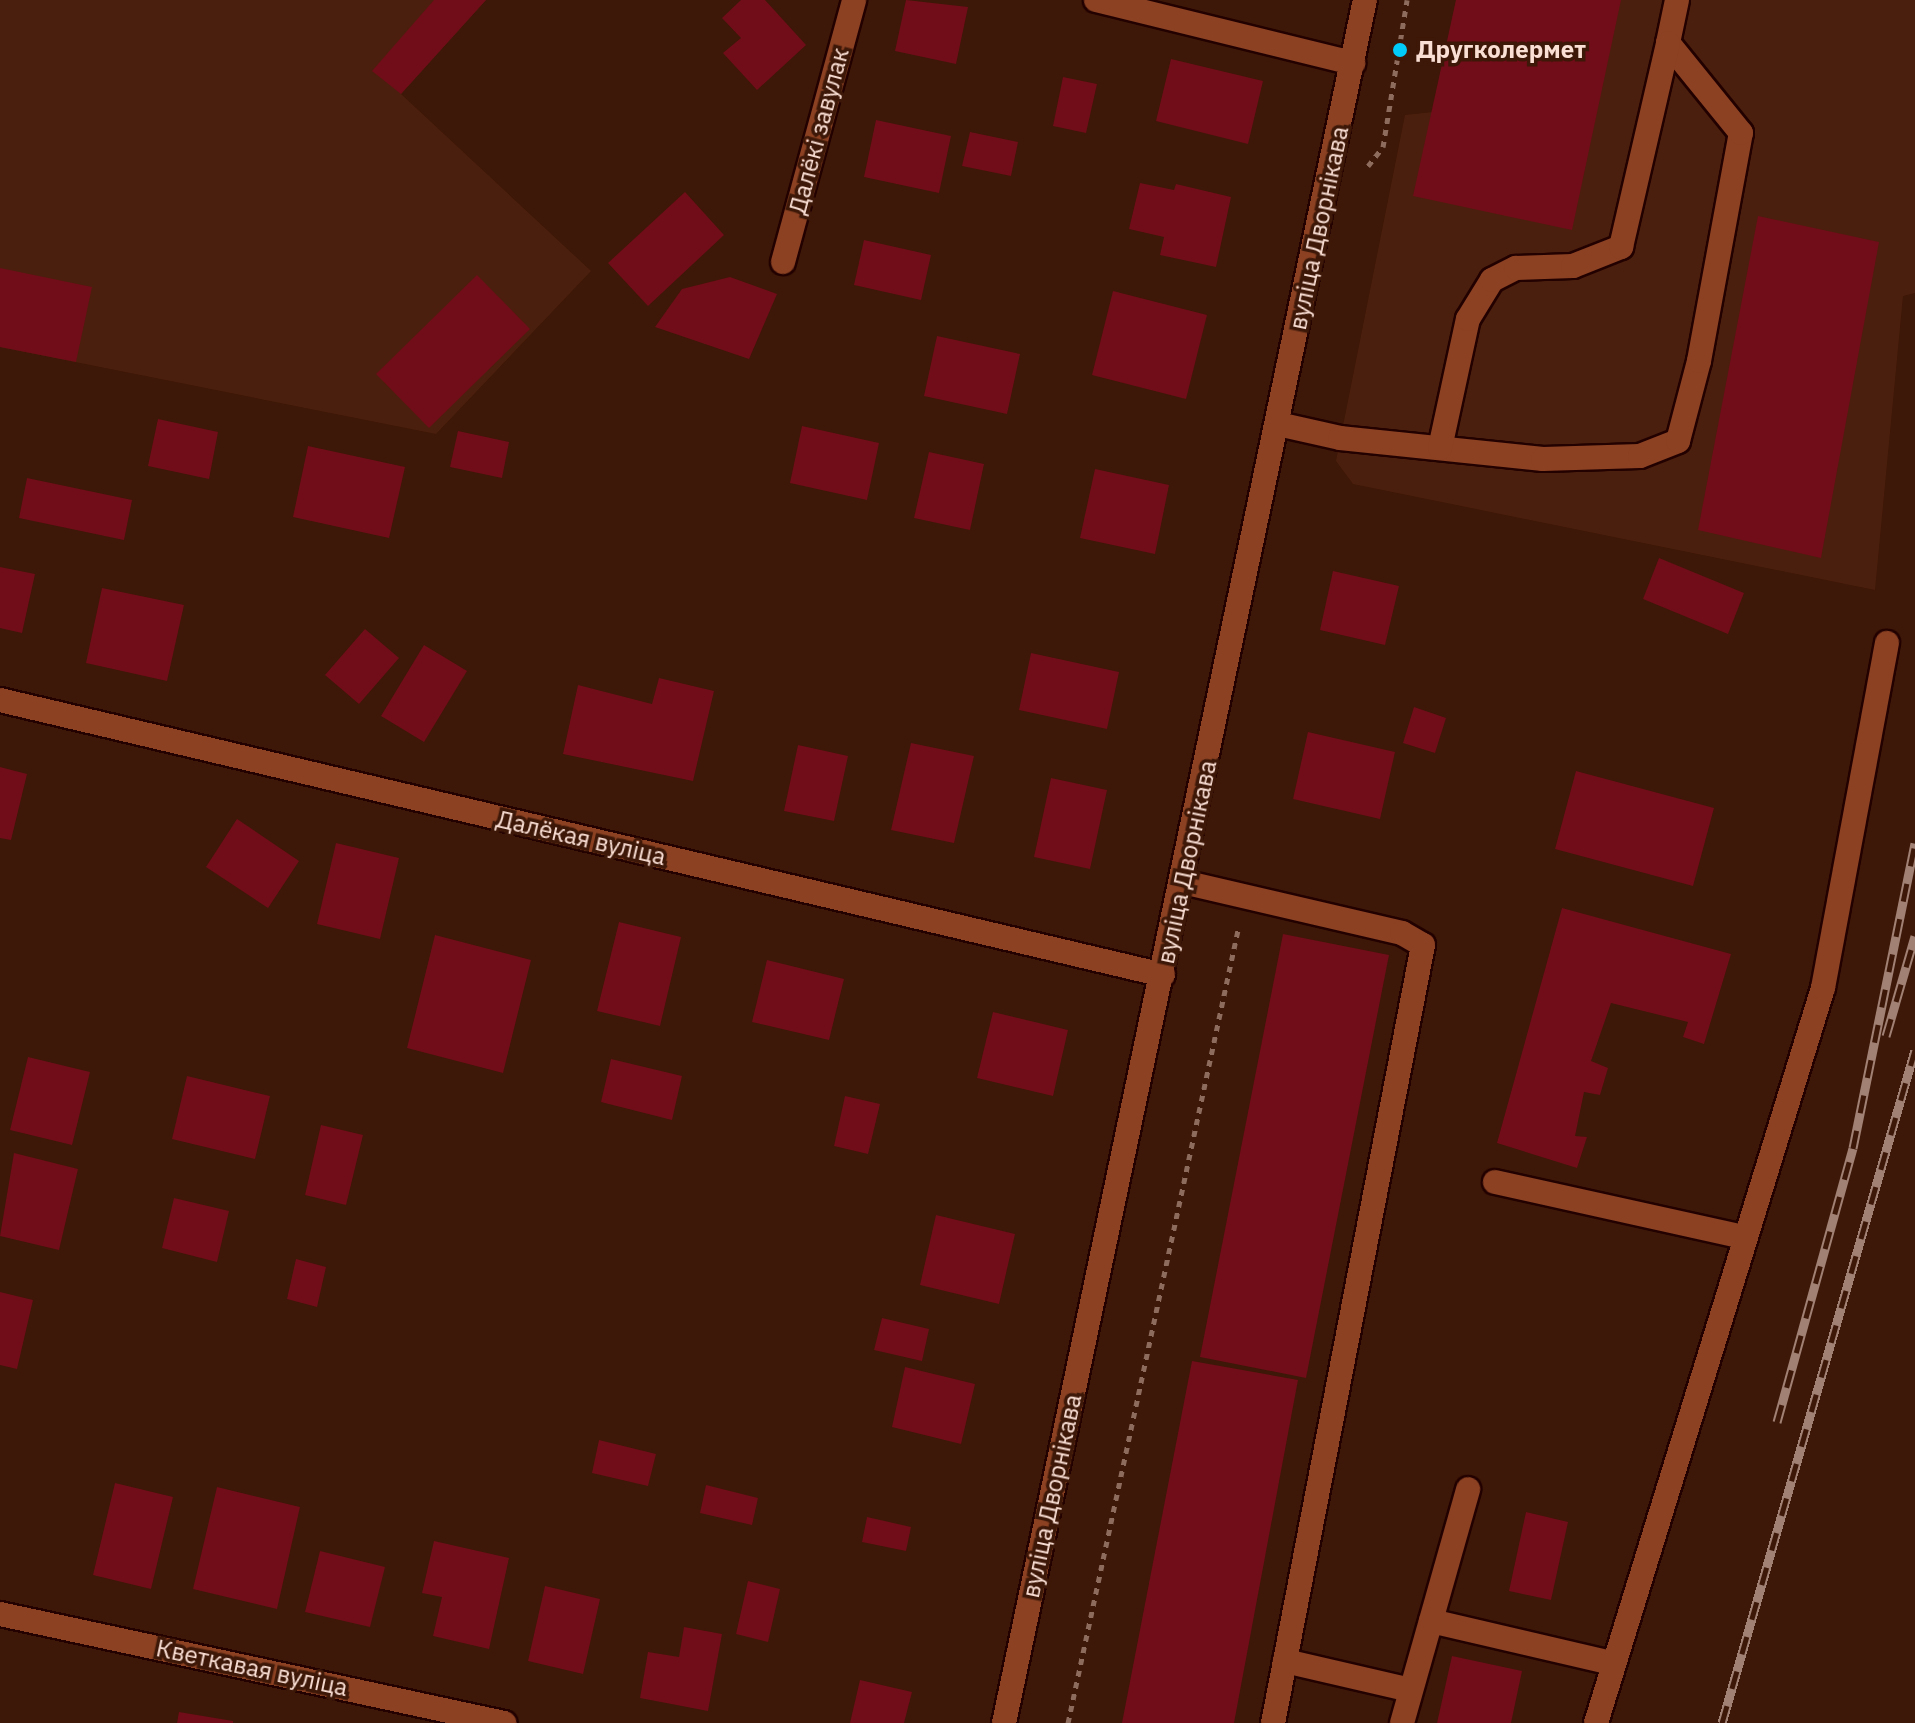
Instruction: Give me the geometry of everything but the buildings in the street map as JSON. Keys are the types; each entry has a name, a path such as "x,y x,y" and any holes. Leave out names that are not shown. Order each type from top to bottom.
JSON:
{"street":[{"name":"Далёкі завулак","path":"783,262 854,0"},
{"path":"1096,0 1353,63"},
{"name":"вуліца Дворнікава","path":"1004,1723 1183,882 1365,0"},
{"path":"1440,448 1468,319 1492,280 1516,268 1573,266 1621,247 1677,0"},
{"path":"1278,424 1340,438 1543,459 1640,456 1678,441 1699,361 1741,133 1668,43"},
{"path":"1596,1723 1743,1237 1823,988 1887,643"},
{"name":"Далёкая вуліца","path":"0,700 1163,975"},
{"path":"1183,882 1402,933 1423,945 1273,1723"},
{"path":"1495,1182 1743,1237"},
{"path":"1402,1723 1468,1489"},
{"name":"Кветкавая вуліца","path":"0,1614 504,1723"},
{"path":"1431,1621 1612,1663"},
{"path":"1285,1661 1411,1690"}],"path":[{"path":"1068,1723 1245,897"}],"shaded area":[{"path":"0,0 486,0 401,94 591,271 436,434 0,347"},
{"path":"1456,0 1915,0 1915,293 1903,296 1875,590 1353,484 1336,461 1405,115 1433,112"}],"railway":[{"path":"1777,1422 1853,1148 1915,843"},
{"path":"1886,1036 1915,936"},
{"path":"1722,1723 1915,1050"}],"place":[{"name":"Другколермет","path":"1400,50"}]}
